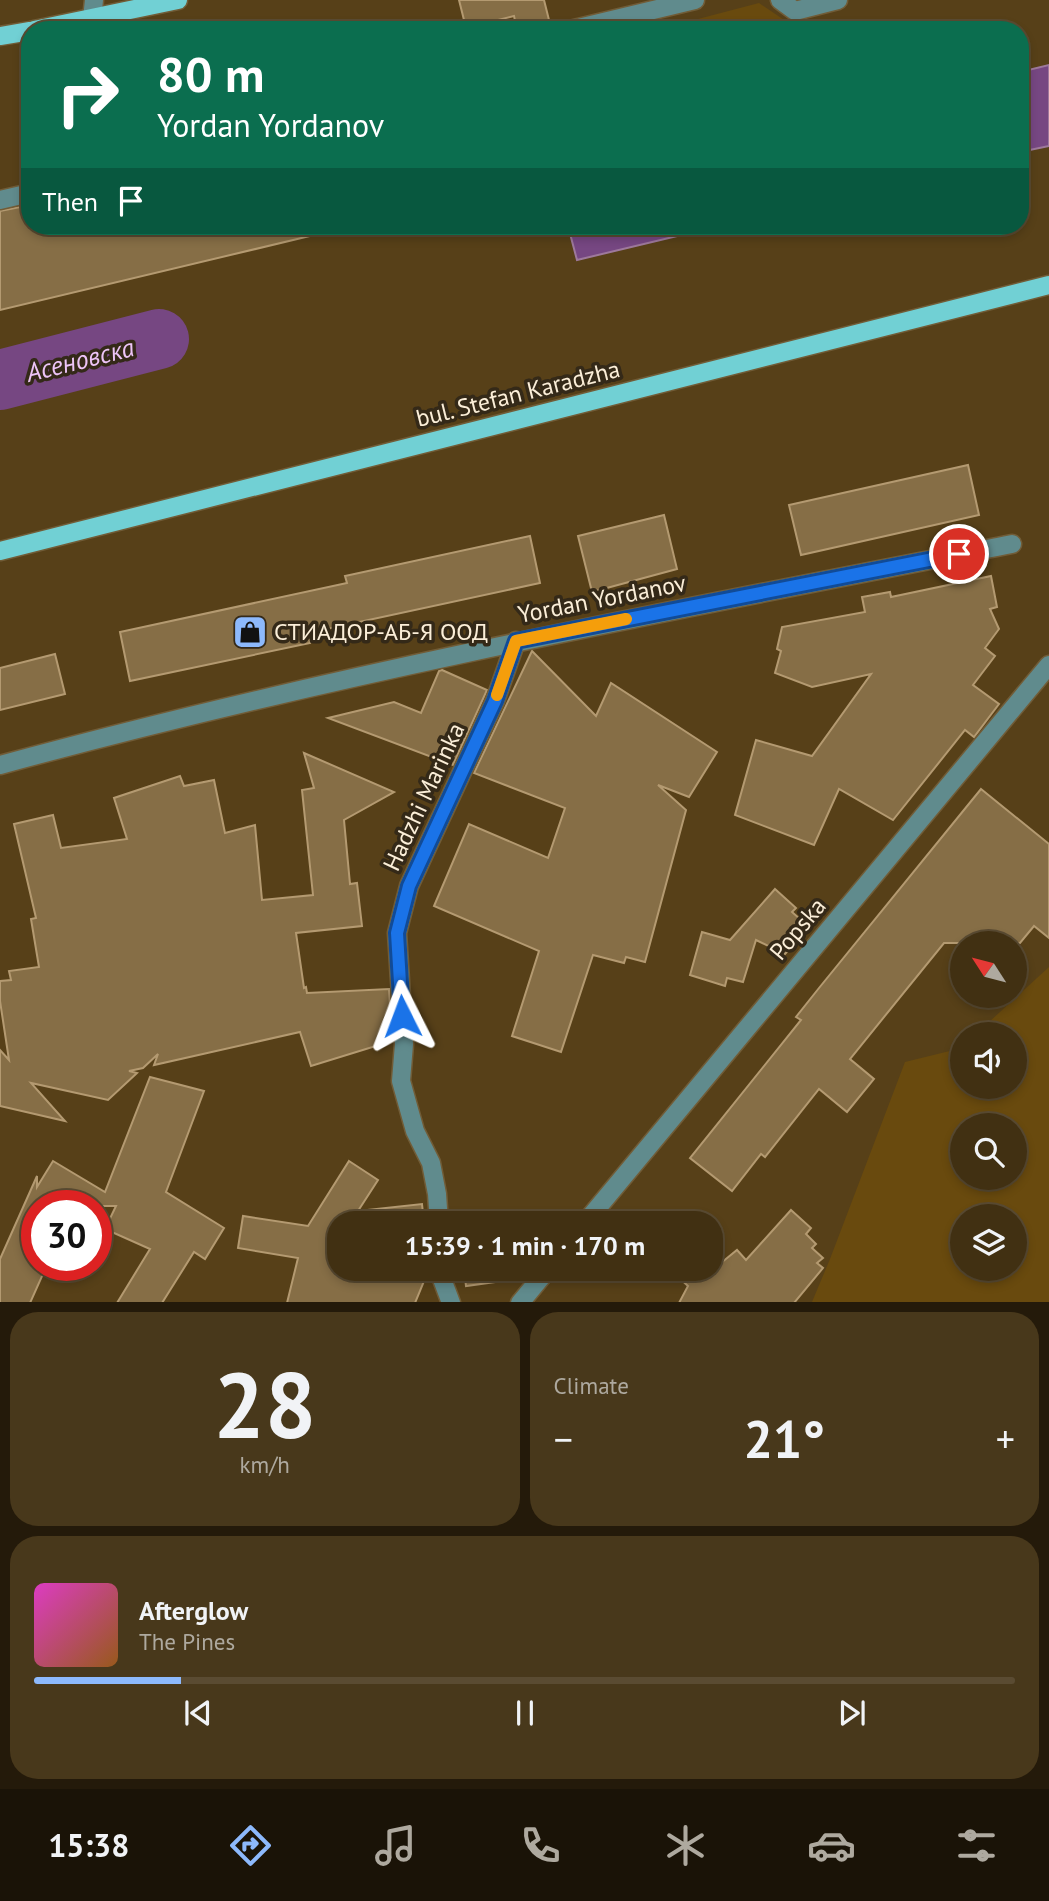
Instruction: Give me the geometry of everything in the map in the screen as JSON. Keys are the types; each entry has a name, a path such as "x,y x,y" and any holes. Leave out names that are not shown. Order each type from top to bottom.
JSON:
{"main road":[{"path":"81,21 178,0"},
{"path":"0,36 21,32"},
{"name":"bul. Stefan Karadzha","path":"0,551 1049,285"}],"street":[{"path":"92,19 94,0"},
{"path":"608,21 695,0"},
{"path":"780,0 795,11 838,0"},
{"path":"0,200 21,195"},
{"name":"Yordan Yordanov","path":"0,765 108,736 516,641 1012,544"},
{"name":"Hadzhi Marinka","path":"438,1211 431,1163 415,1130 401,1081 404,1044 397,933 409,886 495,701 516,641"},
{"name":"Popska","path":"595,1211 1049,666"},
{"path":"443,1281 451,1302"},
{"path":"521,1302 538,1281"}],"shaded area":[{"path":"759,3 786,21 690,21"},
{"path":"1049,65 1049,146 1029,150 1029,70"},
{"path":"570,235 681,235 577,260"},
{"path":"1049,967 1049,1302 812,1302 905,1062 950,1051 950,1099 1027,1099 1027,1022 989,1022 1004,1008 1027,1008 1027,987"}],"building":[{"path":"459,0 544,0 549,21 515,21 514,16 494,21 464,21"},
{"path":"21,207 21,235 310,236 0,310 0,211"},
{"path":"968,465 979,515 801,555 789,505"},
{"path":"664,515 677,569 592,592 578,536"},
{"path":"530,536 540,583 308,633 310,643 130,681 120,632 347,583 345,576"},
{"path":"991,576 997,607 990,609 999,629 985,648 995,656 973,685 999,704 974,737 965,730 893,820 839,789 814,845 735,815 756,740 812,756 871,674 812,687 775,673 781,651 777,649 782,627 865,612 862,597 890,592 891,597"},
{"path":"532,651 596,716 611,683 717,752 689,797 658,785 686,810 645,962 626,957 624,963 593,955 561,1052 512,1036 539,951 434,906 469,824 548,858 565,808 474,773"},
{"path":"55,654 65,694 0,710 0,668"},
{"path":"439,671 487,690 453,765 328,718 394,702 421,713"},
{"path":"304,753 394,792 344,820 350,884 357,883 362,926 296,933 307,993 389,989 392,1041 311,1066 300,1032 154,1065 158,1054 143,1068 129,1071 137,1073 108,1100 31,1083 65,1121 0,1106 0,1050 9,1060 0,1001 0,981 11,980 9,971 39,967 31,919 36,918 14,824 53,815 61,848 127,839 114,798 180,776 184,786 214,780 225,833 255,825 262,900 313,895 302,790 314,788"},
{"path":"981,789 1049,844 1049,938 1034,926 1027,934 1027,931 950,931 950,943 944,943 850,1059 874,1079 847,1112 819,1089 765,1157 761,1154 732,1191 690,1158 801,1020 796,1017"},
{"path":"775,889 796,908 792,912 809,927 785,954 756,940 743,982 727,978 725,986 690,975 702,932 730,940"},
{"path":"150,1077 204,1091 166,1192 224,1228 205,1259 194,1252 163,1302 118,1302 150,1249 112,1232 112,1214 116,1206 112,1206 112,1190 106,1190"},
{"path":"53,1161 102,1190 31,1190 37,1176 37,1187"},
{"path":"349,1161 378,1180 358,1211 327,1211 327,1281 424,1281 415,1302 287,1302 298,1258 238,1248 243,1216 308,1226"},
{"path":"422,1204 423,1211 358,1211"},
{"path":"791,1210 811,1228 806,1234 816,1244 812,1248 823,1258 817,1263 823,1268 795,1302 680,1302 688,1286 683,1281 723,1281 723,1261 737,1250 746,1260"},
{"path":"21,1212 21,1281 40,1281 30,1302 0,1302 0,1259"},
{"path":"465,1281 503,1281 466,1286"}],"waterway":[{"name":"Асеновска","path":"0,380 159,339"}],"slow traffic":[{"path":"497,695 516,641 626,619"}],"place":[{"name":"СТИАДОР-АБ-Я ООД","path":"250,632"}],"route":[{"path":"402,1016 397,933 409,886 495,701 516,641 959,554"}]}
